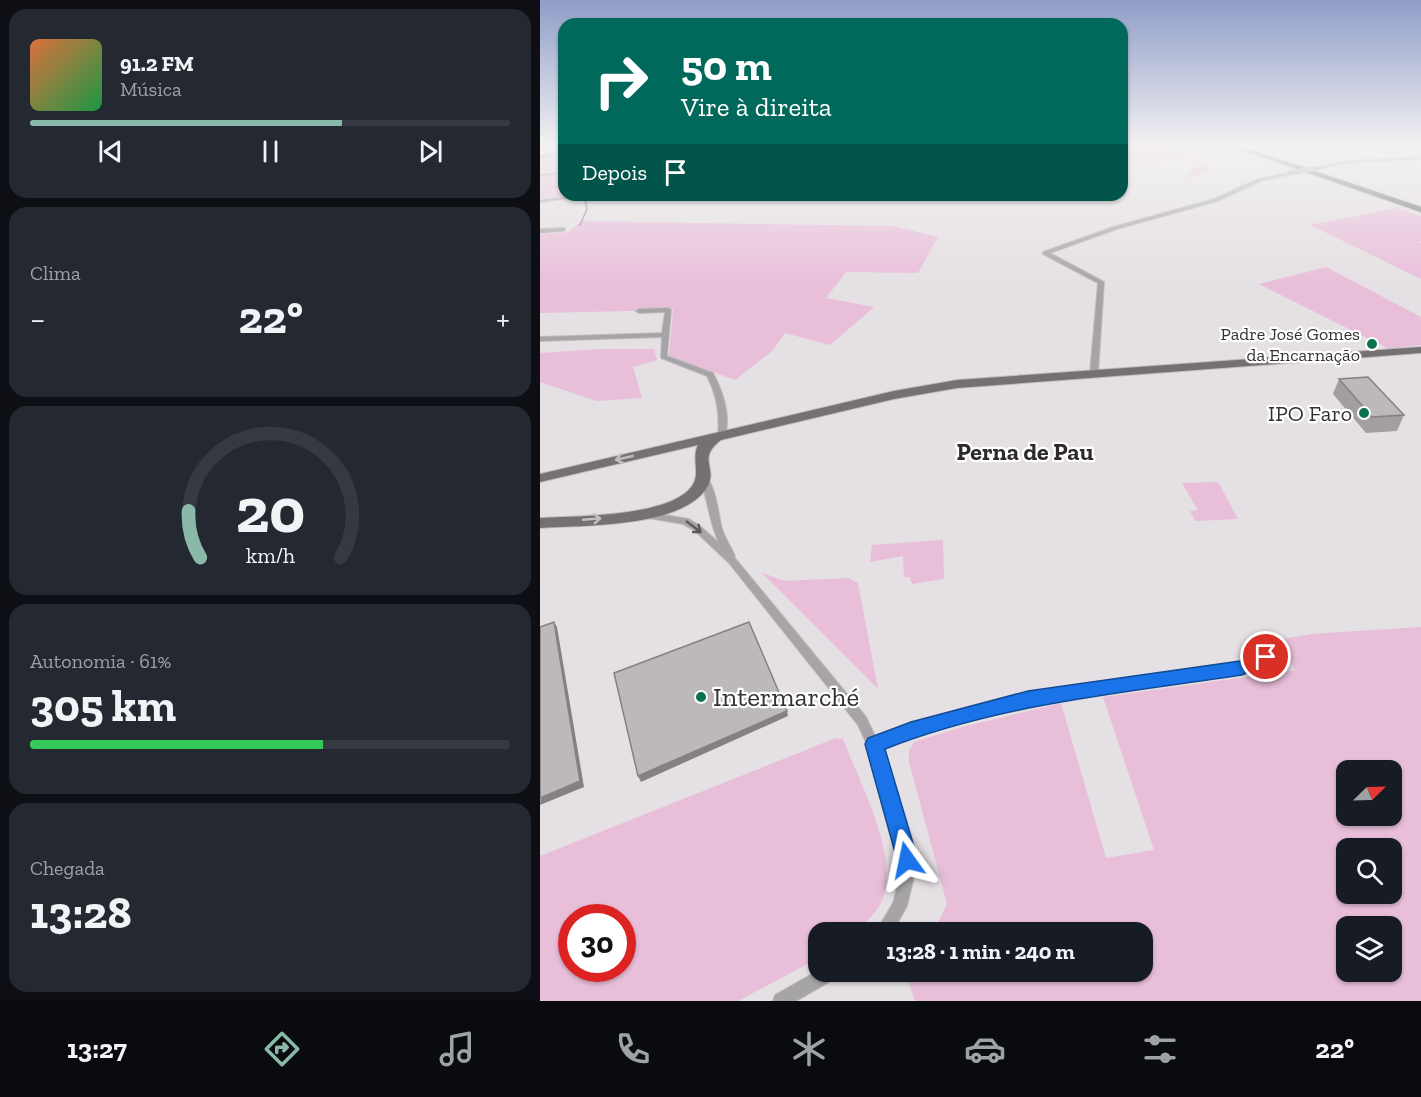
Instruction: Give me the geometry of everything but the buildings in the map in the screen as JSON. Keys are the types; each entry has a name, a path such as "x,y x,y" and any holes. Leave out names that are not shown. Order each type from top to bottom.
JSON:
{"main road":[{"path":"1372,192 1421,208"},
{"path":"1375,192 1421,208"},
{"path":"540,478 917,390 991,380 1421,350"},
{"path":"540,523 645,514 681,502 699,488 704,477 701,452 706,443 720,436"},
{"path":"681,445 696,448 701,452"}],"street":[{"path":"1094,373 1101,282 1045,253 1115,228 1216,200 1234,192"},
{"path":"540,201 558,199"},
{"path":"540,231 563,229"},
{"path":"639,311 668,310 663,357 710,375 716,385 724,422 720,436"},
{"path":"540,339 666,335"},
{"path":"704,477 718,531 732,561"},
{"path":"645,514 687,521 732,561 862,721 874,744 890,792 907,860 906,881 900,906 889,922"},
{"path":"874,744 911,730 1028,699 1242,668 1266,657"},
{"path":"781,1001 813,982"}],"shaded area":[{"path":"540,192 558,192 558,196 540,198"},
{"path":"1396,208 1421,216 1421,241 1418,241 1421,243 1421,279 1310,225"},
{"path":"582,221 894,226 938,237 918,273 846,272 826,298 874,307 830,345 785,333 772,351 735,380 669,356 673,310 540,313 540,235 568,232"},
{"path":"1326,267 1421,317 1421,345 1389,349 1259,284"},
{"path":"654,349 657,360 633,367 642,398 596,401 540,382 540,353"},
{"path":"1218,482 1238,519 1195,521 1190,511 1198,510 1182,483"},
{"path":"943,540 944,579 912,584 910,577 904,577 903,556 870,562 872,545"},
{"path":"761,572 784,581 849,578 858,583 878,689"},
{"path":"1421,627 1421,1001 915,1001 908,982 1153,982 1153,922 938,922 947,904 909,762 909,751 914,742 962,727 1061,703 1106,858 1154,850 1103,697 1295,670 1278,640 1311,634"},
{"path":"836,738 843,739 875,818 886,860 887,880 883,898 866,922 808,922 808,964 738,1001 540,1001 540,856"}],"waterway":[{"path":"580,225 587,209 585,201"}],"place":[{"name":"Padre José Gomes da Encarnação","path":"1372,344"},
{"name":"IPO Faro","path":"1364,413"},
{"name":"Intermarché","path":"701,697"}],"district":[{"name":"Perna de Pau","path":"1025,451"}],"route":[{"path":"907,860 890,792 874,744 911,730 1028,699 1070,691 1242,668 1266,657"}]}
